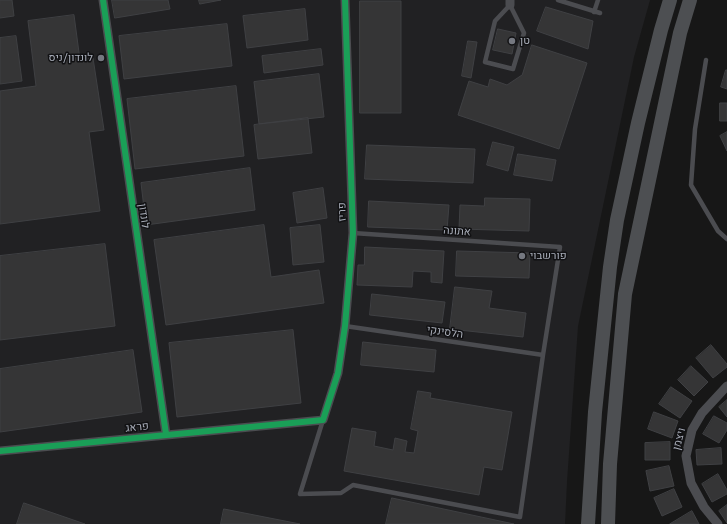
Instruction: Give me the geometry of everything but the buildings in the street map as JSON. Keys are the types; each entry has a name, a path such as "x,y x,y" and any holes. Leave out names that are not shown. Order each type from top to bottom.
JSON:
{"main road":[{"path":"588,524 595,412 610,267 638,123 670,0"},
{"path":"608,524 610,464 625,294 680,33 690,0"}],"street":[{"name":"לונדון","path":"103,0 166,434"},
{"name":"פריז","path":"323,420 338,373 345,326 353,233 345,0"},
{"name":"ויצמן","path":"718,524 704,507 691,483 686,456 692,430 702,413 727,386"},
{"name":"פראג","path":"0,451 323,420"}],"lane":[{"path":"558,0 600,13"},
{"path":"594,12 598,0"},
{"path":"510,2 524,33 513,69 485,62 495,21 510,2"},
{"path":"706,60 695,129 691,184 718,230 727,239"},
{"name":"אתונה","path":"353,233 560,247 543,355"},
{"name":"הלסינקי","path":"345,326 543,355"},
{"path":"323,420 300,494 340,493 353,485 520,517 543,355"}],"shaded area":[{"path":"0,0 650,0 634,57 578,326 565,524 0,524"}],"cycle path":[{"path":"103,0 166,434"},
{"path":"0,451 323,420 338,373 345,326 353,233 345,0"}],"place":[{"name":"טן","path":"512,41"},
{"name":"לונדון/ניס","path":"101,58"},
{"name":"פורשבוי","path":"522,256"}]}
